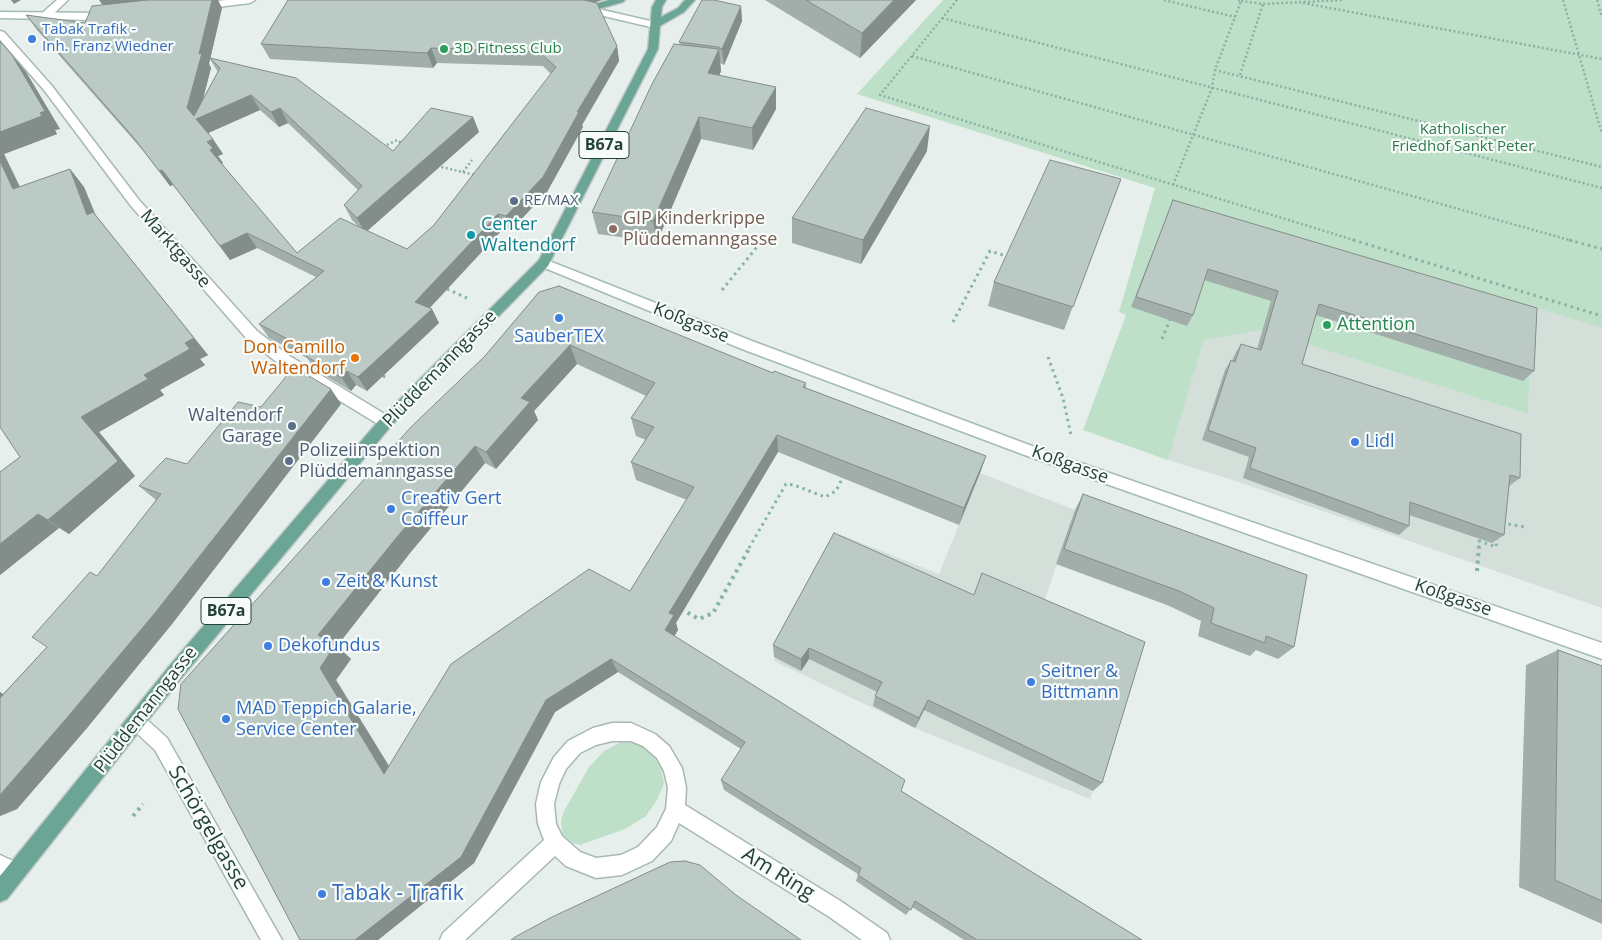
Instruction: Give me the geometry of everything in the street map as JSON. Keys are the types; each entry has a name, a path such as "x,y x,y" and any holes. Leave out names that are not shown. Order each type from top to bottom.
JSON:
{"main road":[{"path":"588,9 620,0"},
{"name":"Plüddemanngasse","path":"0,892 8,869 137,722 204,637 386,422 544,263 654,49 657,7 661,0"},
{"path":"655,25 681,10 690,0"}],"street":[{"path":"44,16 63,0"},
{"path":"194,7 250,0"},
{"path":"570,5 655,25"},
{"path":"0,15 90,17 117,15"},
{"name":"Marktgasse","path":"0,34 48,88 135,203 252,335 283,359 386,422"},
{"name":"Koßgasse","path":"544,263 747,345 1035,453 1602,651"},
{"name":"Schörgelgasse","path":"137,722 161,744 272,940"},
{"path":"612,732 631,732 649,740 663,752 673,768 677,788 675,810 664,834 645,854 622,865 596,868 573,860 555,843 548,824 545,804 550,782 560,763 574,747 593,737 612,732"},
{"name":"Am Ring","path":"675,810 835,909 880,940"},
{"path":"450,940 555,843"}],"path":[{"path":"957,0 880,95 1602,316"},
{"path":"1164,0 1235,17"},
{"path":"1173,186 1212,88 1215,70 1240,0 1262,4 1343,0"},
{"path":"1563,0 1602,134"},
{"path":"1596,0 1602,17"},
{"path":"1303,3 1602,59"},
{"path":"1240,75 1262,4"},
{"path":"942,18 1602,188"},
{"path":"912,56 1602,249"},
{"path":"1215,70 1602,167"},
{"path":"379,150 397,140 405,146"},
{"path":"463,172 472,160"},
{"path":"437,166 482,177"},
{"path":"722,290 757,248"},
{"path":"953,322 990,252 1009,258"},
{"path":"447,289 469,298"},
{"path":"1162,339 1170,320"},
{"path":"1048,357 1063,398 1071,436"},
{"path":"678,608 699,619 713,613 786,484 794,485 824,497 836,491 842,479"},
{"path":"1494,524 1500,523 1525,527"},
{"path":"1477,571 1479,541 1496,547 1497,529"},
{"path":"133,816 143,804"}],"shaded area":[{"path":"1529,305 1602,328 1602,608 1245,484 1168,460 1204,340 1262,330 1528,414 1532,319"},
{"path":"980,473 1075,510 1041,611 1135,654 1090,799 915,728 774,661 780,645 839,534 939,574"}],"green space":[{"name":"Katholischer Friedhof Sankt Peter","path":"943,0 1602,0 1602,328 1530,306 1532,319 1528,414 1262,330 1204,340 1168,460 1083,430 1126,315 1119,312 1155,188 857,94"},
{"path":"621,742 636,743 649,750 661,767 664,784 657,800 646,816 625,829 580,845 569,842 563,836 561,822 563,813 589,767 604,751"}],"building":[{"path":"147,0 212,0 199,54 202,53 187,108 194,116 220,68 210,58 296,78 393,151 431,108 473,117 357,218 344,205 362,186 280,108 271,112 251,95 196,119 213,139 207,142 213,148 210,150 297,253 340,218 407,249 434,225 556,67 539,52 431,48 427,53 261,44 288,0 584,0 597,3 617,46 577,112 579,112 543,177 506,216 498,214 415,302 432,309 358,377 347,371 342,378 306,356 310,351 259,324 324,271 247,233 220,246 162,170 159,171 134,138 26,15 85,23 92,6"},
{"path":"702,0 714,0 741,6 722,49 679,42"},
{"path":"806,0 894,0 862,33"},
{"path":"0,41 12,55 45,111 40,113 42,116 0,132"},
{"path":"674,44 719,49 708,73 776,87 752,128 699,117 653,221 592,212 652,84"},
{"path":"866,108 930,126 863,240 792,218"},
{"path":"1050,160 1121,179 1073,307 994,282"},
{"path":"0,161 13,189 70,169 87,215 93,212 194,338 185,343 190,349 144,375 148,379 81,417 118,461 48,520 38,514 0,544 0,472 20,457 0,427"},
{"path":"1173,200 1537,308 1534,371 1319,304 1302,364 1521,434 1520,478 1510,475 1504,535 1410,502 1409,526 1250,468 1256,448 1208,430 1231,360 1235,362 1241,344 1261,350 1278,291 1208,269 1193,315 1136,297"},
{"path":"559,286 773,373 774,371 806,383 803,387 986,456 964,508 777,435 669,613 674,615 665,630 905,780 901,791 1142,940 977,940 915,901 911,910 858,875 861,868 721,780 745,742 611,659 546,700 461,857 355,940 300,940 178,709 181,684 411,427 485,356 539,292","holes":["570,345 655,383 631,418 654,427 631,462 694,487 630,591 589,569 451,664 384,774 320,668 335,645 318,635 397,537 475,446 486,452 530,402 521,398"]},
{"path":"294,367 331,389 155,613 0,795 0,698 47,647 32,637 90,572 97,576 161,494 139,486 166,458 187,464 238,402 261,407"},
{"path":"1083,494 1307,575 1294,647 1266,636 1265,643 1211,623 1214,608 1179,591 1064,549"},
{"path":"834,533 974,595 982,573 1145,642 1102,783 928,700 919,718 875,696 882,682 809,648 801,659 773,645"},
{"path":"1558,650 1602,666 1602,901 1555,880"},
{"path":"685,861 700,865 736,895 801,940 511,940 552,917 670,862"}],"place":[{"name":"Tabak Trafik - Inh. Franz Wiedner","path":"32,39"},
{"name":"3D Fitness Club","path":"444,49"},
{"name":"RE/MAX","path":"514,201"},
{"name":"GIP Kinderkrippe Plüddemanngasse","path":"613,229"},
{"name":"Center Waltendorf","path":"471,235"},
{"name":"SauberTEX","path":"559,318"},
{"name":"Attention","path":"1327,325"},
{"name":"Don Camillo Waltendorf","path":"355,358"},
{"name":"Waltendorf Garage","path":"292,426"},
{"name":"Lidl","path":"1355,442"},
{"name":"Polizeiinspektion Plüddemanngasse","path":"289,461"},
{"name":"Creativ Gert Coiffeur","path":"391,509"},
{"name":"Zeit & Kunst","path":"326,582"},
{"name":"Dekofundus","path":"268,646"},
{"name":"Seitner & Bittmann","path":"1031,682"},
{"name":"MAD Teppich Galarie, Service Center","path":"226,719"},
{"name":"Tabak - Trafik","path":"322,894"}]}
